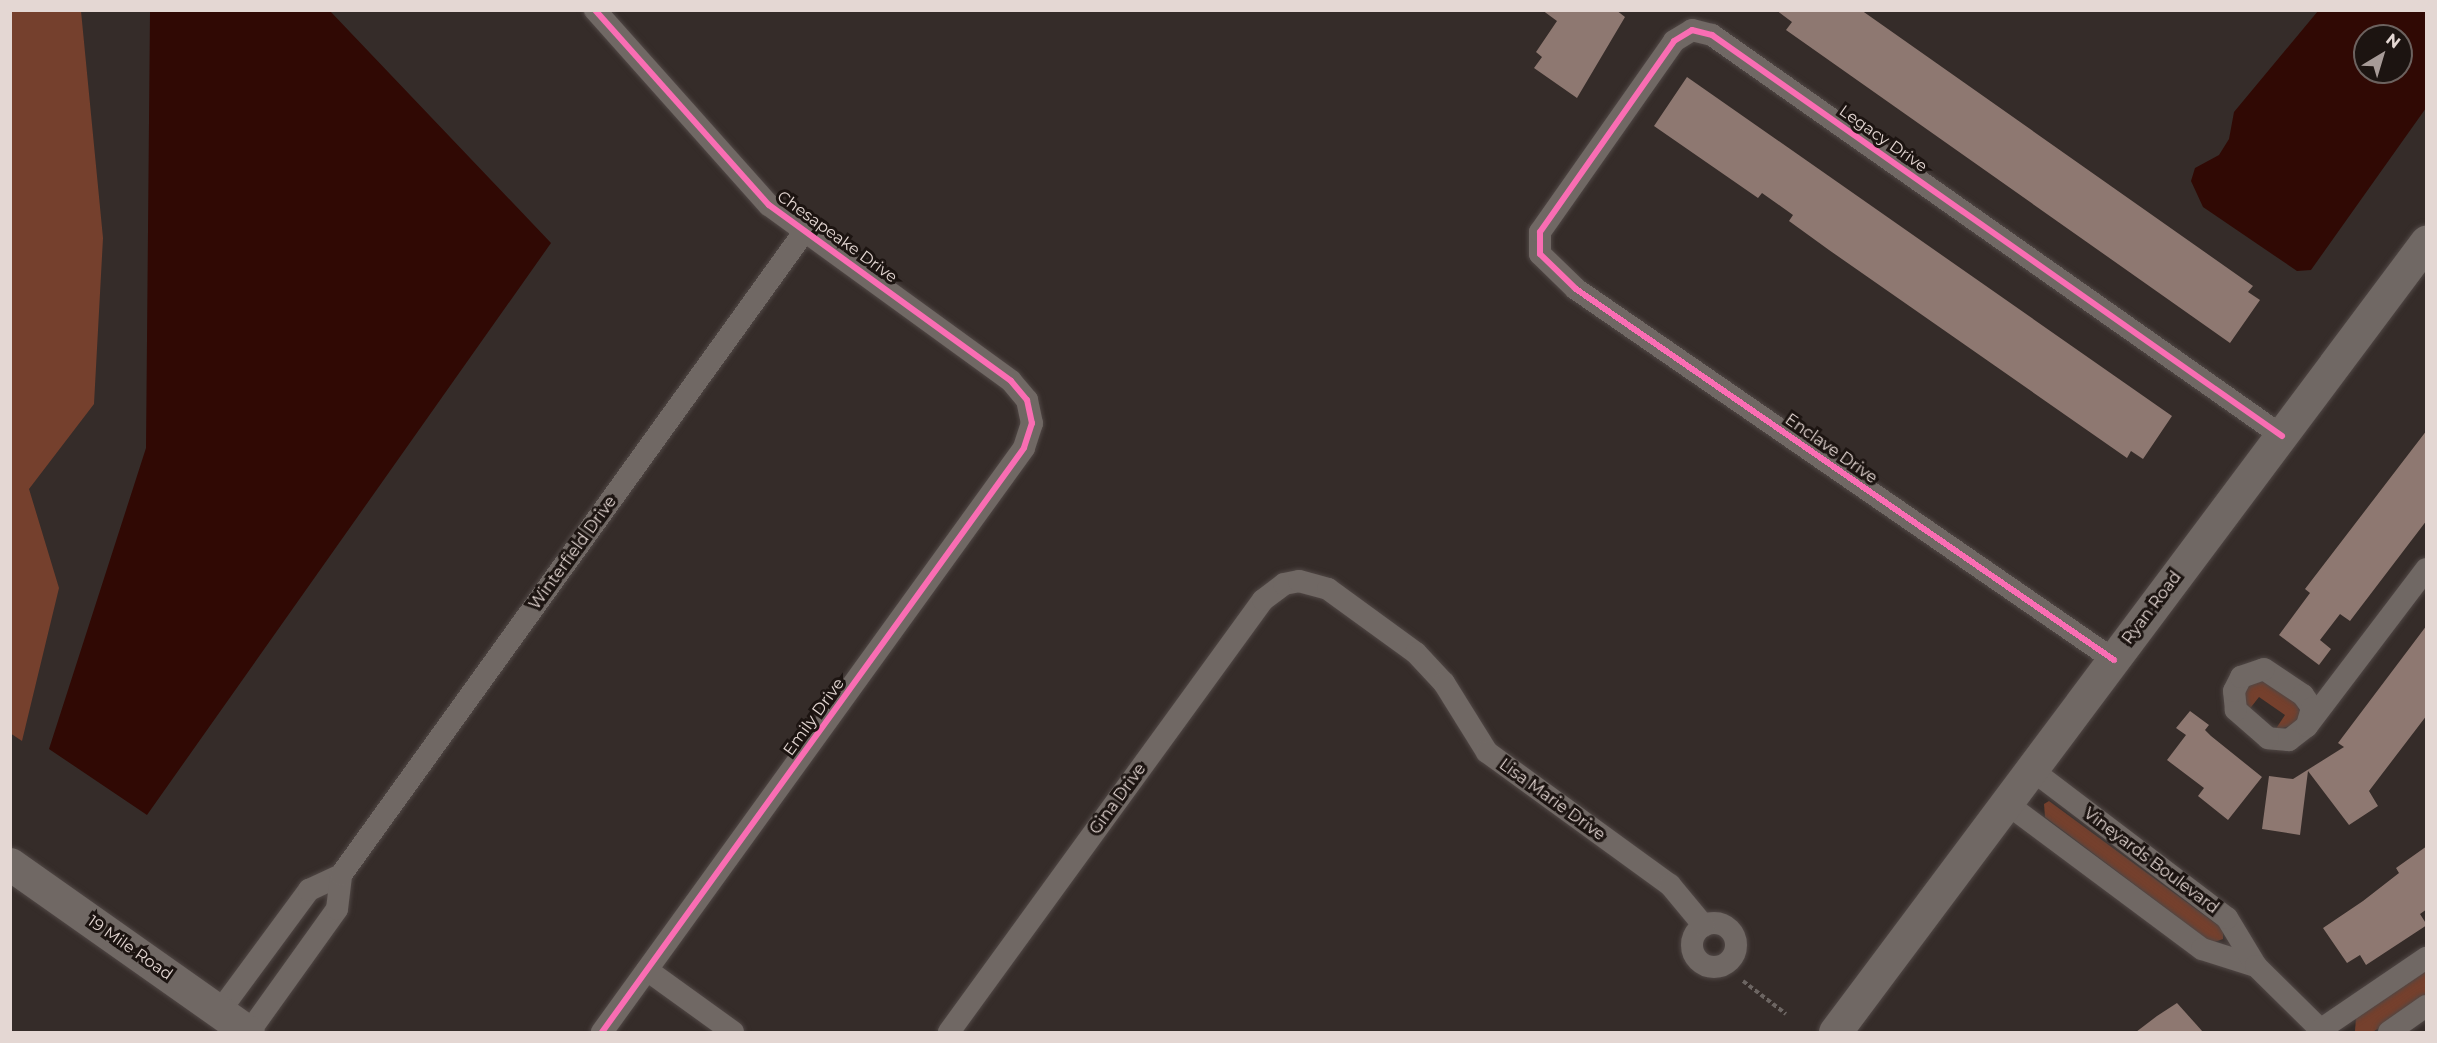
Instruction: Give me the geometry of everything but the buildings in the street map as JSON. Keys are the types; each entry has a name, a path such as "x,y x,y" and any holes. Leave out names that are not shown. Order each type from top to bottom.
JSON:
{"main road":[{"name":"Ryan Road","path":"1835,1032 2427,242"},
{"name":"19 Mile Road","path":"10,864 249,1032"}],"street":[{"name":"Chesapeake Drive","path":"595,10 754,190 804,232 1011,381 1030,411"},
{"name":"Legacy Drive","path":"1540,254 1539,232 1667,50 1681,35 1702,31 2282,436"},
{"name":"Winterfield Drive","path":"249,1032 337,909 341,875 804,232"},
{"name":"Enclave Drive","path":"1540,254 1576,289 2114,660"},
{"name":"Emily Drive","path":"602,1032 1024,448 1032,423 1030,411"},
{"path":"2307,726 2312,708 2296,689 2271,671 2257,669 2241,677 2233,700 2242,718 2276,741 2289,740 2307,726 2427,570"},
{"name":"Lisa Marie Drive","path":"1299,581 1328,589 1416,653 1444,683 1487,752 1670,885 1704,926"},
{"name":"Gina Drive","path":"949,1032 1263,600 1284,584 1299,581"},
{"path":"2296,689 2314,696 2334,692"},
{"name":"Vineyards Boulevard","path":"2031,770 2227,918 2256,966 2321,1032"},
{"name":"Vineyards Boulevard","path":"2006,803 2202,949 2256,966"},
{"name":"Winterfield Drive","path":"219,1012 309,890 341,875"},
{"path":"2321,1032 2427,958"},
{"path":"647,970 734,1032"},
{"path":"2389,1032 2427,1006"}],"path":[{"path":"1743,981 1786,1014"}],"shaded area":[{"path":"11,10 81,11 103,238 94,404 29,489 59,588 22,741 10,733"},
{"path":"150,11 330,11 551,243 147,815 49,749 146,448"},
{"path":"2318,11 2426,11 2426,108 2311,270 2297,271 2203,207 2191,181 2195,168 2219,155 2229,139 2234,112"},
{"path":"2256,681 2269,682 2295,701 2300,712 2297,724 2275,730 2285,715 2259,697 2248,711 2243,700 2246,687"},
{"path":"2049,801 2223,929 2223,939 2212,943 2045,817 2044,804"},
{"path":"2426,967 2426,996 2373,1032 2355,1031 2356,1017"}],"cycle path":[{"path":"595,10 769,205 1011,381 1027,400 1032,423 1024,448 602,1032"},
{"path":"2114,660 1576,289 1540,254 1540,232 1674,41 1692,30 1712,35 2282,436"}]}
